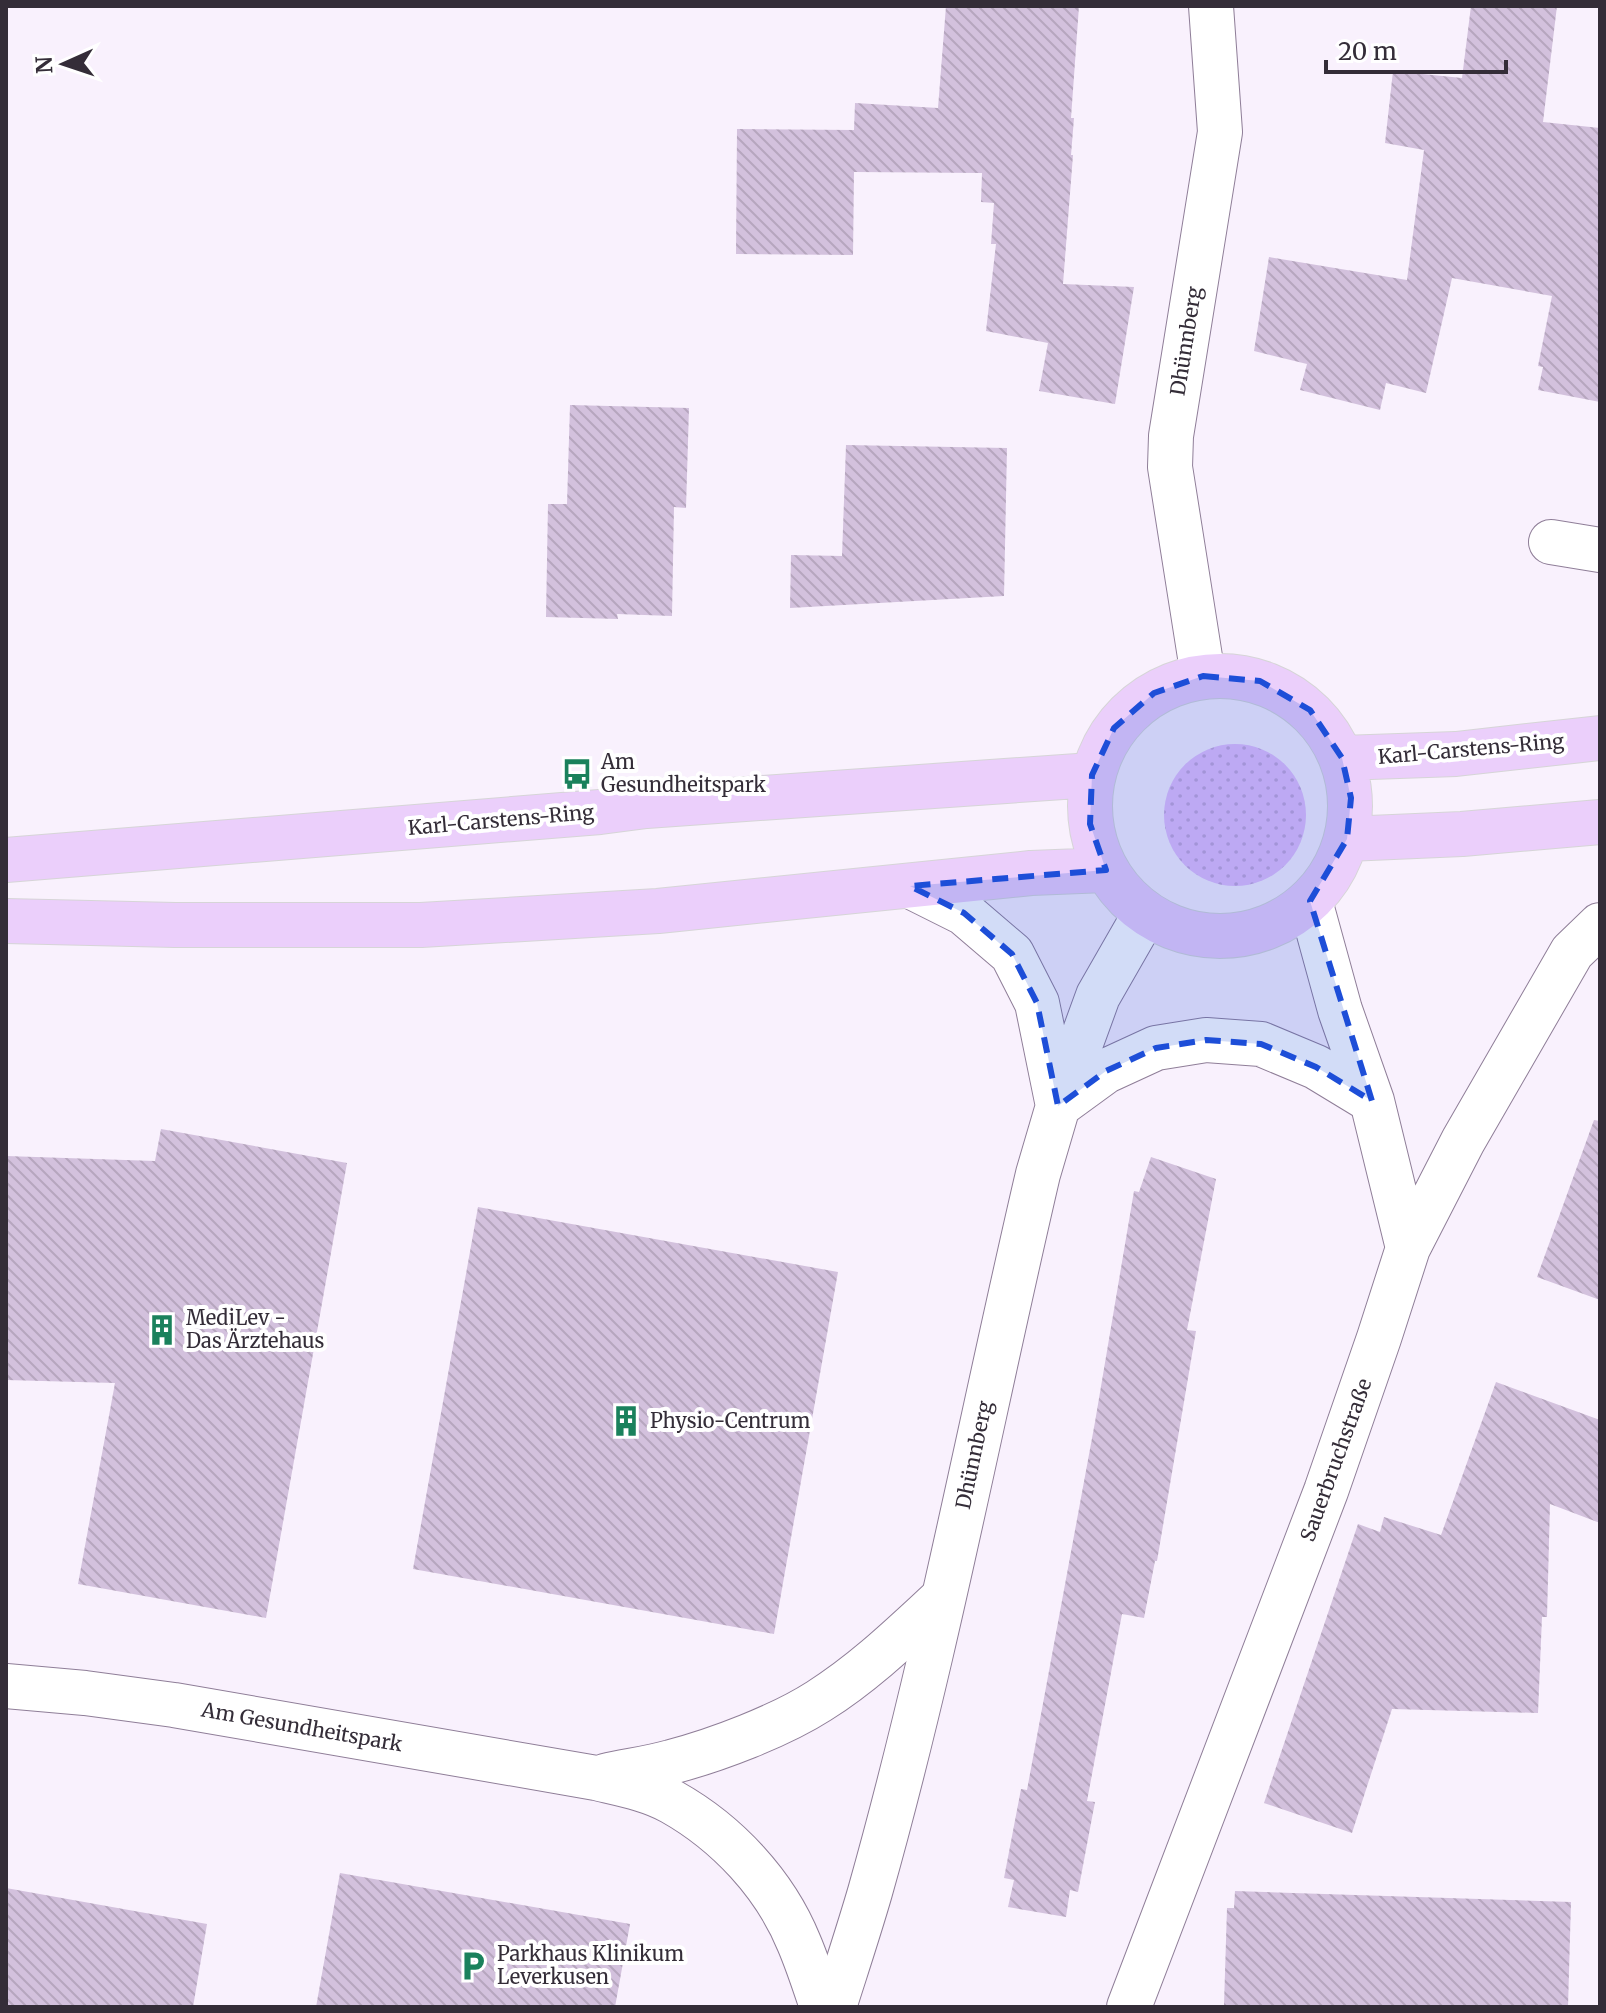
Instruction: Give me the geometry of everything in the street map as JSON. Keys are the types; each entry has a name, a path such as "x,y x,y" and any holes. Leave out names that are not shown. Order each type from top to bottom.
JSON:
{"main road":[{"path":"1203,676 1260,681 1310,710 1342,758 1351,798 1347,839 1332,873 1310,901 1259,931 1201,936 1145,914 1106,870 1090,824 1092,775 1114,728 1154,693 1203,676"},
{"name":"Karl-Carstens-Ring","path":"1342,758 1456,754 1600,738"},
{"name":"Karl-Carstens-Ring","path":"6,860 646,806 1092,775"},
{"path":"1347,839 1462,834 1600,822"},
{"path":"6,921 421,925 658,911 1031,873 1106,870"}],"street":[{"name":"Dhünnberg","path":"1203,676 1170,467 1171,436 1220,132 1211,6"},
{"path":"1551,542 1600,550"},
{"path":"910,886 964,913 1012,954 1037,1003 1058,1106 1106,1071 1156,1048 1206,1040 1261,1044 1316,1067 1372,1101"},
{"path":"1310,901 1340,1010 1372,1101 1408,1248"},
{"name":"Dhünnberg","path":"834,2007 870,1892 908,1744 1038,1174 1058,1106 1098,996 1145,914"},
{"name":"Sauerbruchstraße","path":"1129,2007 1326,1491 1408,1248 1463,1141 1572,952 1600,925"},
{"name":"Am Gesundheitspark","path":"596,1778 671,1762 750,1735 789,1717 850,1679 943,1598"},
{"name":"Am Gesundheitspark","path":"6,1686 174,1705 639,1788 672,1802 705,1825 755,1870 778,1902 799,1941 822,2007"}],"highlighted area":[{"path":"1203,676 1260,681 1310,710 1342,758 1351,798 1347,839 1310,901 1372,1101 1316,1067 1261,1044 1206,1040 1156,1048 1106,1071 1058,1106 1037,1003 1012,954 964,913 910,886 1106,870 1090,824 1092,775 1114,728 1154,693"}],"shaded area":[{"path":"1235,744 1262,749 1285,765 1301,788 1306,815 1301,842 1285,865 1262,881 1235,886 1208,881 1185,865 1169,842 1164,815 1169,788 1185,765 1208,749"}],"building":[{"path":"946,6 1079,6 1071,118 1074,118 1073,155 1063,284 1134,287 1115,404 1039,391 1048,343 986,331 996,244 991,244 994,203 981,202 982,173 854,172 853,255 736,254 737,129 854,130 855,103 938,108"},
{"path":"1471,6 1557,6 1543,122 1600,128 1600,402 1538,390 1543,367 1538,366 1552,296 1452,278 1426,393 1386,383 1380,410 1300,390 1307,364 1254,351 1269,257 1407,280 1424,150 1385,143 1393,71 1462,78"},
{"path":"570,405 689,408 686,508 674,507 672,616 617,614 618,619 546,617 548,504 567,504"},
{"path":"846,445 1007,448 1004,596 790,608 791,555 842,556"},
{"path":"1594,1120 1600,1121 1600,1300 1537,1277"},
{"name":"MediLev - Das Ärztehaus","path":"161,1129 347,1163 266,1618 78,1584 115,1383 6,1380 6,1156 155,1161"},
{"path":"1151,1157 1216,1179 1187,1330 1196,1331 1157,1561 1144,1618 1122,1614 1087,1801 1095,1802 1078,1892 1070,1890 1066,1917 1008,1907 1014,1880 1004,1878 1021,1789 1027,1790 1134,1191 1139,1192"},
{"name":"Physio-Centrum","path":"478,1207 838,1272 774,1634 413,1569"},
{"path":"1496,1382 1600,1420 1600,1523 1550,1504 1547,1617 1542,1617 1538,1713 1392,1709 1352,1833 1264,1803 1358,1524 1380,1532 1384,1517 1441,1535"},
{"name":"Parkhaus Klinikum Leverkusen","path":"340,1873 630,1924 615,2007 316,2007"},
{"path":"6,1888 207,1924 193,2007 6,2007"},
{"path":"1235,1891 1571,1902 1568,2007 1224,2005 1227,1908 1234,1908"}],"place":[{"name":"Am Gesundheitspark","path":"577,774"},
{"name":"MediLev - Das Ärztehaus","path":"162,1330"},
{"name":"Physio-Centrum","path":"626,1421"},
{"name":"Parkhaus Klinikum Leverkusen","path":"473,1966"}]}
